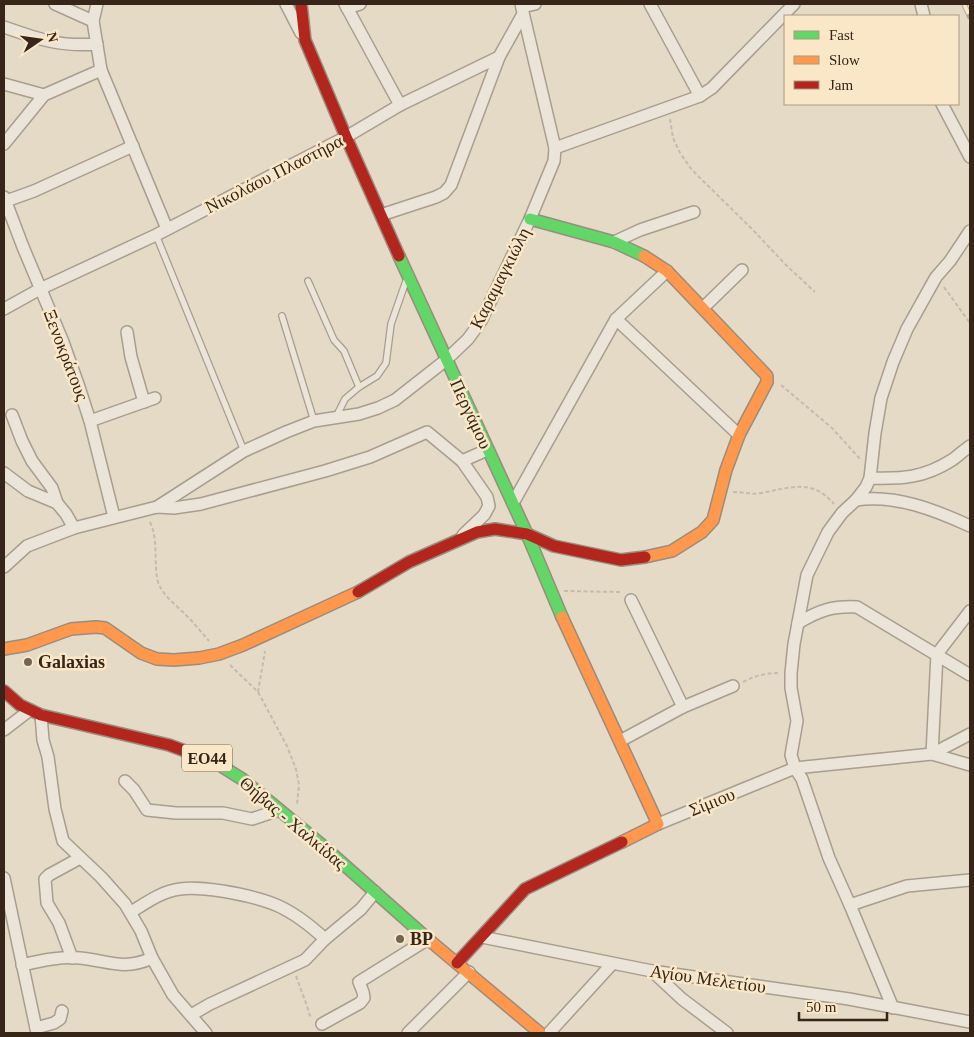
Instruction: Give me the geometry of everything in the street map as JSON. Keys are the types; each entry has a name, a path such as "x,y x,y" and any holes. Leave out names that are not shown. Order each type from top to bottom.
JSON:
{"street":[{"path":"55,4 93,21"},
{"path":"97,4 93,21 101,70 167,229"},
{"name":"Περγάμου","path":"286,4 305,40 408,276 487,450 514,503 550,590 658,824"},
{"path":"301,4 305,40"},
{"path":"360,4 346,6 400,105"},
{"path":"381,215 436,198 451,185 499,57 522,8 535,4"},
{"path":"650,4 700,96"},
{"path":"522,8 555,148 700,96 712,88 794,4"},
{"path":"4,26 54,43 77,46 97,44"},
{"name":"Νικολάου Πλαστήρα","path":"4,309 40,289 156,235 346,137 400,105 499,57"},
{"path":"4,144 44,94 101,70"},
{"path":"4,84 44,94"},
{"path":"943,105 970,157"},
{"path":"5,199 34,191 133,146"},
{"name":"Καραμαγκιώλη","path":"157,507 244,451 286,432 314,421 359,414 395,400 446,360 468,339 481,321 530,219 554,161 555,148"},
{"name":"Ξενοκράτους","path":"5,199 63,342 90,421 114,517"},
{"path":"614,242 640,230 694,212"},
{"path":"4,650 27,646 70,630 96,627 104,628 141,653 157,659 199,658 219,654 243,645 329,607 369,587 409,562 477,532 495,530 528,534 554,546 621,560 648,557 672,551 702,532 713,520 726,470 739,435 767,382 767,376 667,271 642,255 614,242 530,219"},
{"path":"893,1008 829,858 802,780 795,768 791,755 797,721 791,688 791,673 794,644 807,575 828,532 842,513 866,488 881,398 893,362 907,329 936,277 950,261 970,231"},
{"path":"703,308 742,270"},
{"path":"514,503 616,319 667,271"},
{"path":"616,319 739,435"},
{"path":"90,421 149,400 131,357 126,332"},
{"path":"12,414 32,461 52,488 57,503 74,528"},
{"path":"4,567 27,546 74,528 157,507 174,508 201,504 325,471 370,457 427,432 462,461 487,497 489,506 484,515 458,540"},
{"path":"870,473 903,478 920,475 954,459 970,445"},
{"path":"462,461 487,450"},
{"path":"4,473 28,491 57,503"},
{"path":"856,500 873,498 895,500 936,512 970,526"},
{"path":"631,600 683,708"},
{"path":"798,623 826,608 841,606 857,607 970,675"},
{"path":"970,611 937,654 932,754 970,765"},
{"path":"620,740 683,708 733,686"},
{"name":"Θήβας - Χαλκίδας","path":"4,691 30,710 41,715 170,745 220,764 280,810 375,892 398,918 426,937 540,1033"},
{"path":"4,730 30,710"},
{"path":"41,715 43,740 59,829 63,841 112,888 131,912 152,958 173,995 206,1033"},
{"name":"Σίμιου","path":"482,937 525,889 658,824 795,768 932,754 970,734"},
{"path":"125,782 134,790 147,810 158,812 223,813 252,820 280,810"},
{"path":"72,958 59,923 47,903 45,879 48,875 80,858"},
{"path":"4,878 5,890 37,1031 60,1019 62,1012"},
{"path":"850,905 907,886 970,880"},
{"path":"131,912 168,892 179,889 201,888 248,895 270,901 292,912 325,940"},
{"path":"191,1015 219,1000 292,967 313,953 325,940 361,910 375,892"},
{"path":"317,1023 360,1003 364,998 359,982 426,937"},
{"path":"457,963 482,937"},
{"name":"Αγίου Μελετίου","path":"482,937 652,971 849,999 970,1022"},
{"path":"22,965 46,960 72,958 126,966 139,964 152,958"},
{"path":"550,1033 612,964"},
{"path":"652,971 682,999 728,1033"},
{"path":"408,1033 469,972"}],"lane":[{"path":"156,235 244,451"},
{"path":"336,417 345,399 359,387 377,376 386,363 391,324 408,276"},
{"path":"308,281 334,340 344,351 359,387"},
{"path":"282,316 314,421"},
{"path":"411,936 426,937"}],"path":[{"path":"669,108 673,138 680,153 692,170 815,292"},
{"path":"936,277 970,323"},
{"path":"764,371 832,428 870,473"},
{"path":"720,492 759,494 800,486 815,488 827,495 842,513"},
{"path":"550,590 623,592 631,600"},
{"path":"258,692 265,649 270,632"},
{"path":"733,686 752,677 769,673 791,673"},
{"path":"292,967 317,1023"}],"railway":[{"path":"964,4 970,17"}],"traffic: fast":[{"path":"530,219 614,242 644,256"},
{"path":"399,256 527,534 562,617"},
{"path":"215,762 242,779 323,846 429,940"}],"traffic: slow":[{"path":"644,256 667,271 767,376 767,382 739,435 726,470 713,520 702,532 672,551 645,557"},
{"path":"4,649 27,645 71,629 96,627 105,628 141,653 157,659 199,658 219,654 243,645 358,592"},
{"path":"562,617 658,824 622,842"},
{"path":"429,940 540,1033"}],"traffic: jam":[{"path":"301,4 305,40 399,256"},
{"path":"358,592 409,562 477,532 495,529 527,534 554,546 621,560 645,557"},
{"path":"4,691 20,705 41,715 169,745 215,762"},
{"path":"457,963 525,889 622,842"}],"place":[{"name":"Galaxias","path":"28,662"},
{"name":"BP","path":"400,939"}]}
